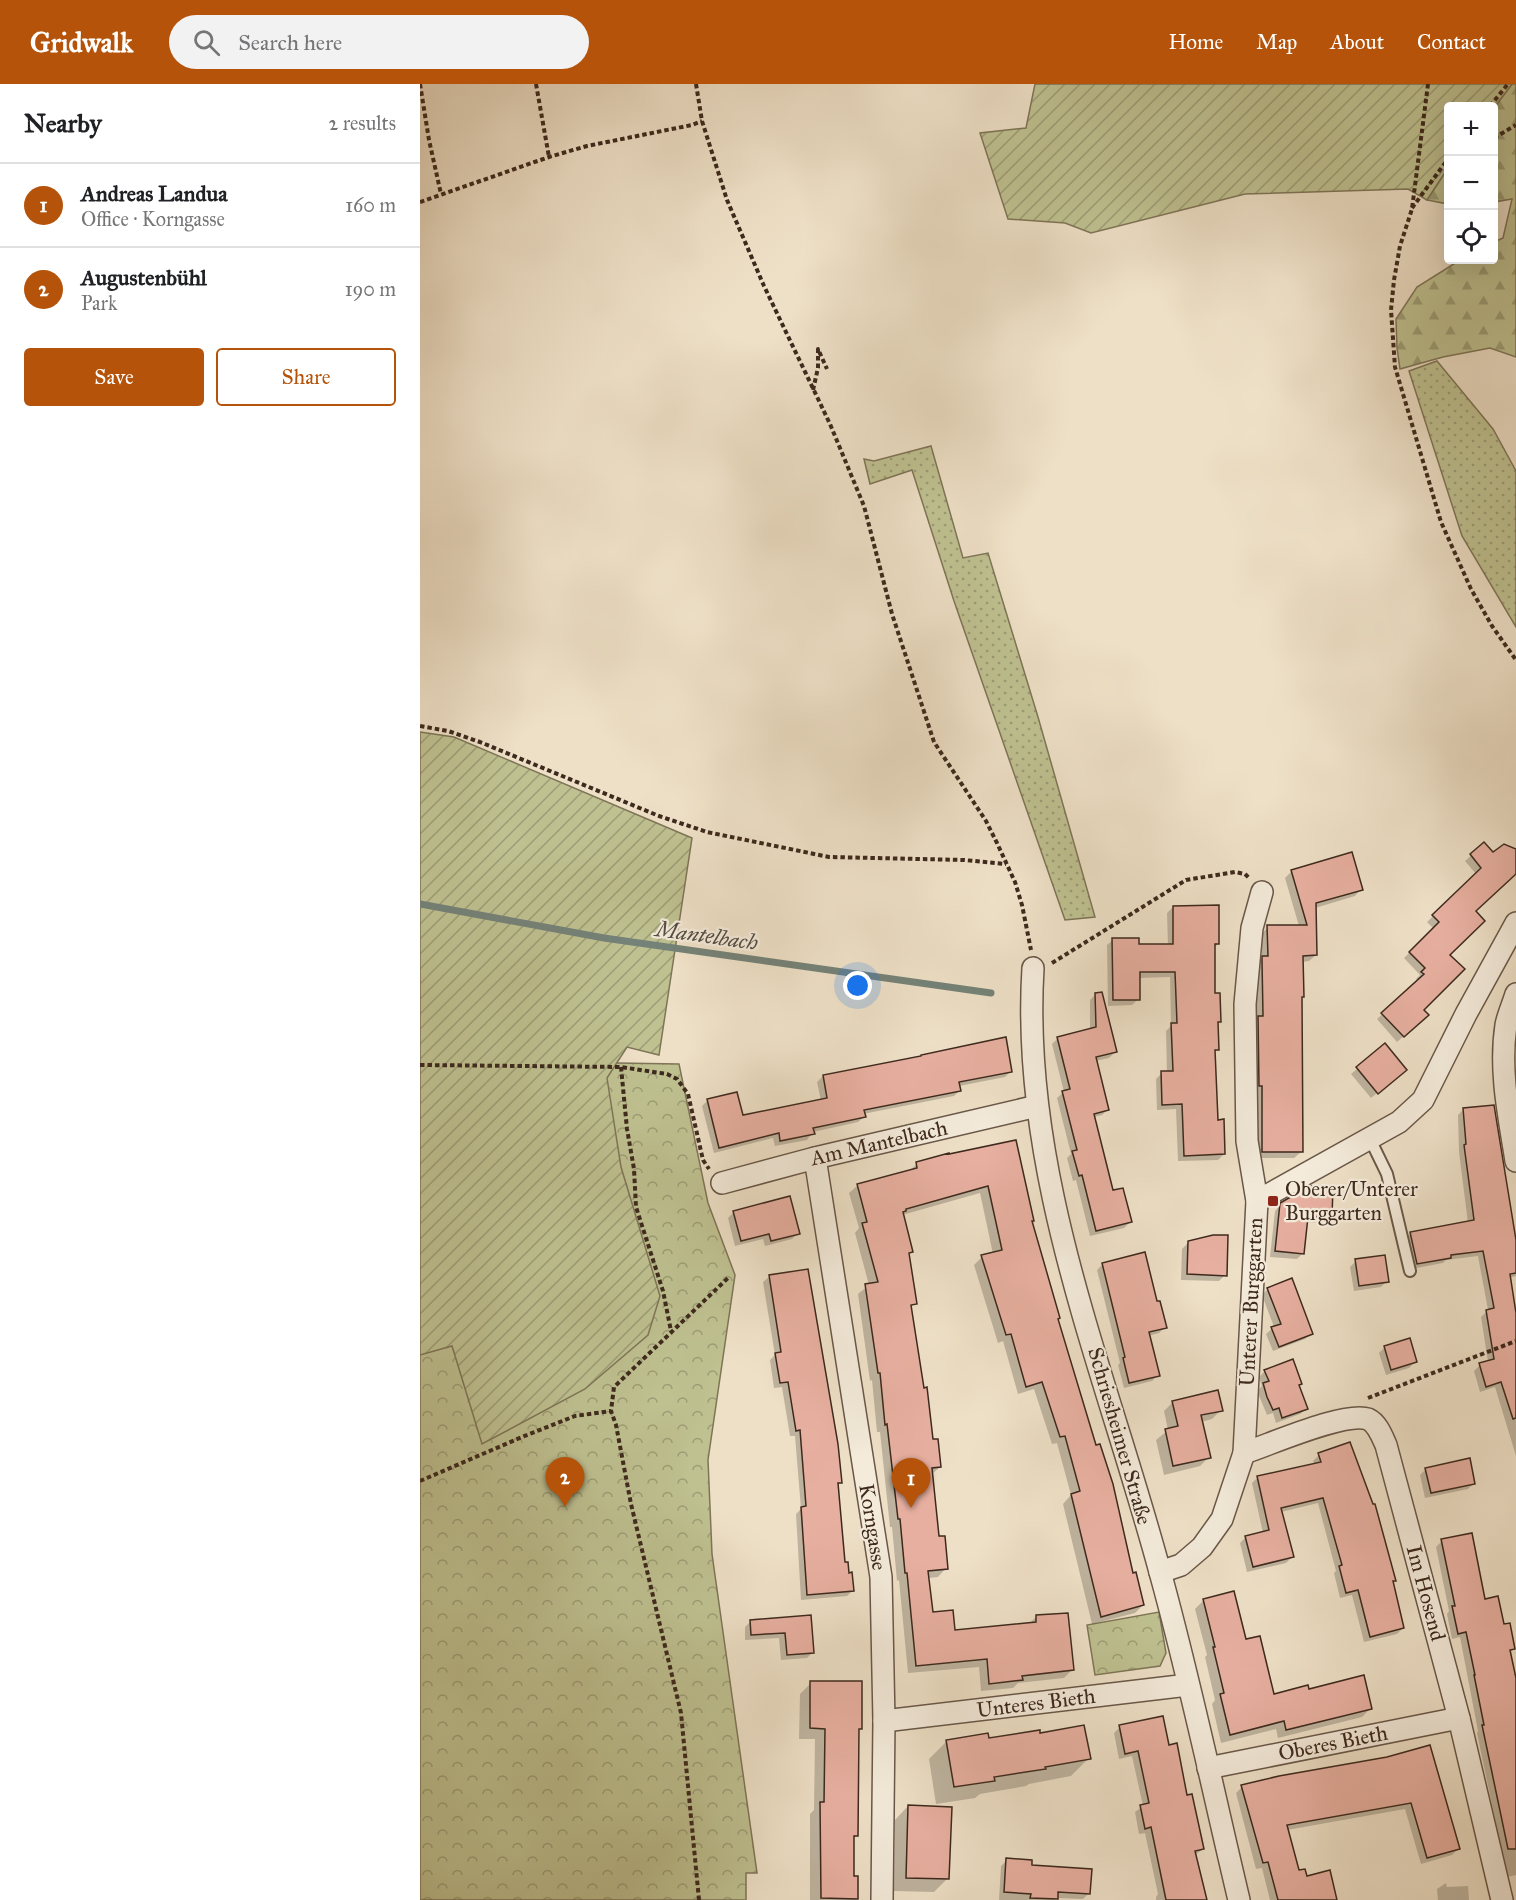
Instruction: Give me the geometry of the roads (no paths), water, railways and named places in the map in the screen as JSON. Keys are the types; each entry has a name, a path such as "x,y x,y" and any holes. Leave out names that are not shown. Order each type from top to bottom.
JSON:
{"street":[{"name":"Unterer Burggarten","path":"1160,1572 1181,1564 1202,1547 1222,1519 1244,1453 1257,1201 1247,1141 1245,1004 1252,928 1262,892"},
{"path":"1257,1201 1399,1122 1423,1100 1466,1014 1516,923"},
{"name":"Schriesheimer Straße","path":"1033,968 1031,1005 1037,1106 1047,1172 1061,1237 1160,1572 1239,1900"},
{"path":"1516,994 1506,1024 1504,1055 1506,1094 1516,1161"},
{"name":"Am Mantelbach","path":"722,1183 815,1158 1037,1106"},
{"name":"Korngasse","path":"815,1158 882,1577 884,1721 882,1900"},
{"name":"Im Hosend","path":"1244,1453 1338,1420 1359,1418 1370,1420 1381,1432 1459,1718 1502,1900"},
{"name":"Unteres Bieth","path":"884,1721 1188,1685"},
{"name":"Oberes Bieth","path":"1208,1768 1459,1718"}],"lane":[{"path":"1370,1139 1387,1174 1410,1271"}],"waterway":[{"name":"Mantelbach","path":"420,904 604,938 991,993"}],"place":[{"name":"Oberer/Unterer Burggarten","path":"1273,1201"},
{"name":"Augustenbühl","path":"565,1507"},
{"name":"Andreas Landua","path":"911,1508"}]}
